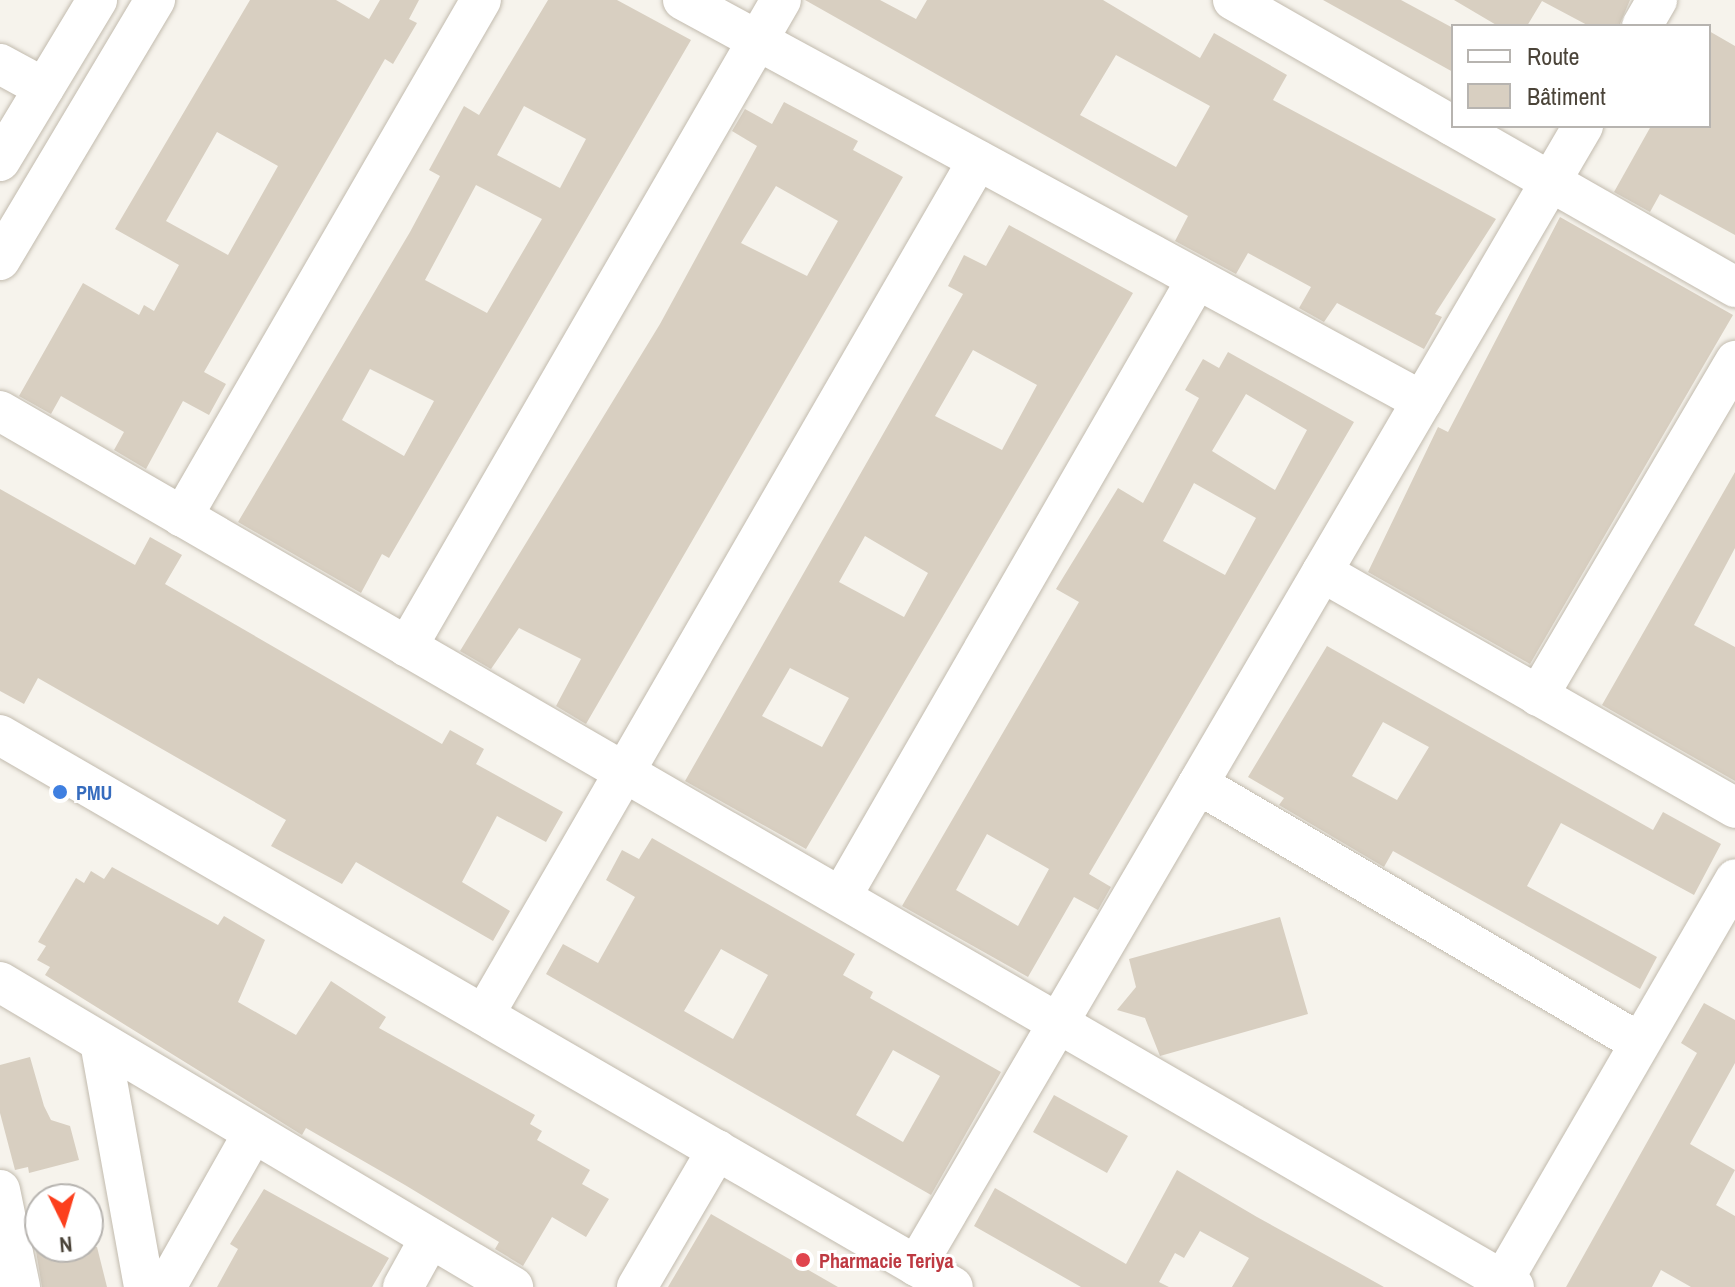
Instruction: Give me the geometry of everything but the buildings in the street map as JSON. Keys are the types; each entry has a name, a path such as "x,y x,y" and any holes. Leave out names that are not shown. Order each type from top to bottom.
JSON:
{"street":[{"path":"0,161 97,0"},
{"path":"0,260 155,0"},
{"path":"182,517 481,0"},
{"path":"683,0 1422,401"},
{"path":"407,647 781,0"},
{"path":"1233,0 1451,125"},
{"path":"1643,24 1657,0"},
{"path":"0,64 44,88"},
{"path":"1456,128 1735,287"},
{"path":"916,1266 1582,128"},
{"path":"484,1015 978,160"},
{"path":"841,897 1197,279"},
{"path":"1538,696 1735,361"},
{"path":"0,411 1508,1284 1640,1043 1735,879"},
{"path":"1322,572 1735,808"},
{"path":"0,735 953,1287"},
{"path":"1198,784 1640,1043"},
{"path":"0,982 513,1287"},
{"path":"100,1042 144,1287"},
{"path":"166,1287 253,1133"},
{"path":"637,1287 717,1150"},
{"path":"0,1190 20,1287"},
{"path":"403,1287 430,1238"}],"place":[{"name":"PMU","path":"60,792"},
{"name":"Pharmacie Teriya","path":"803,1260"}]}
